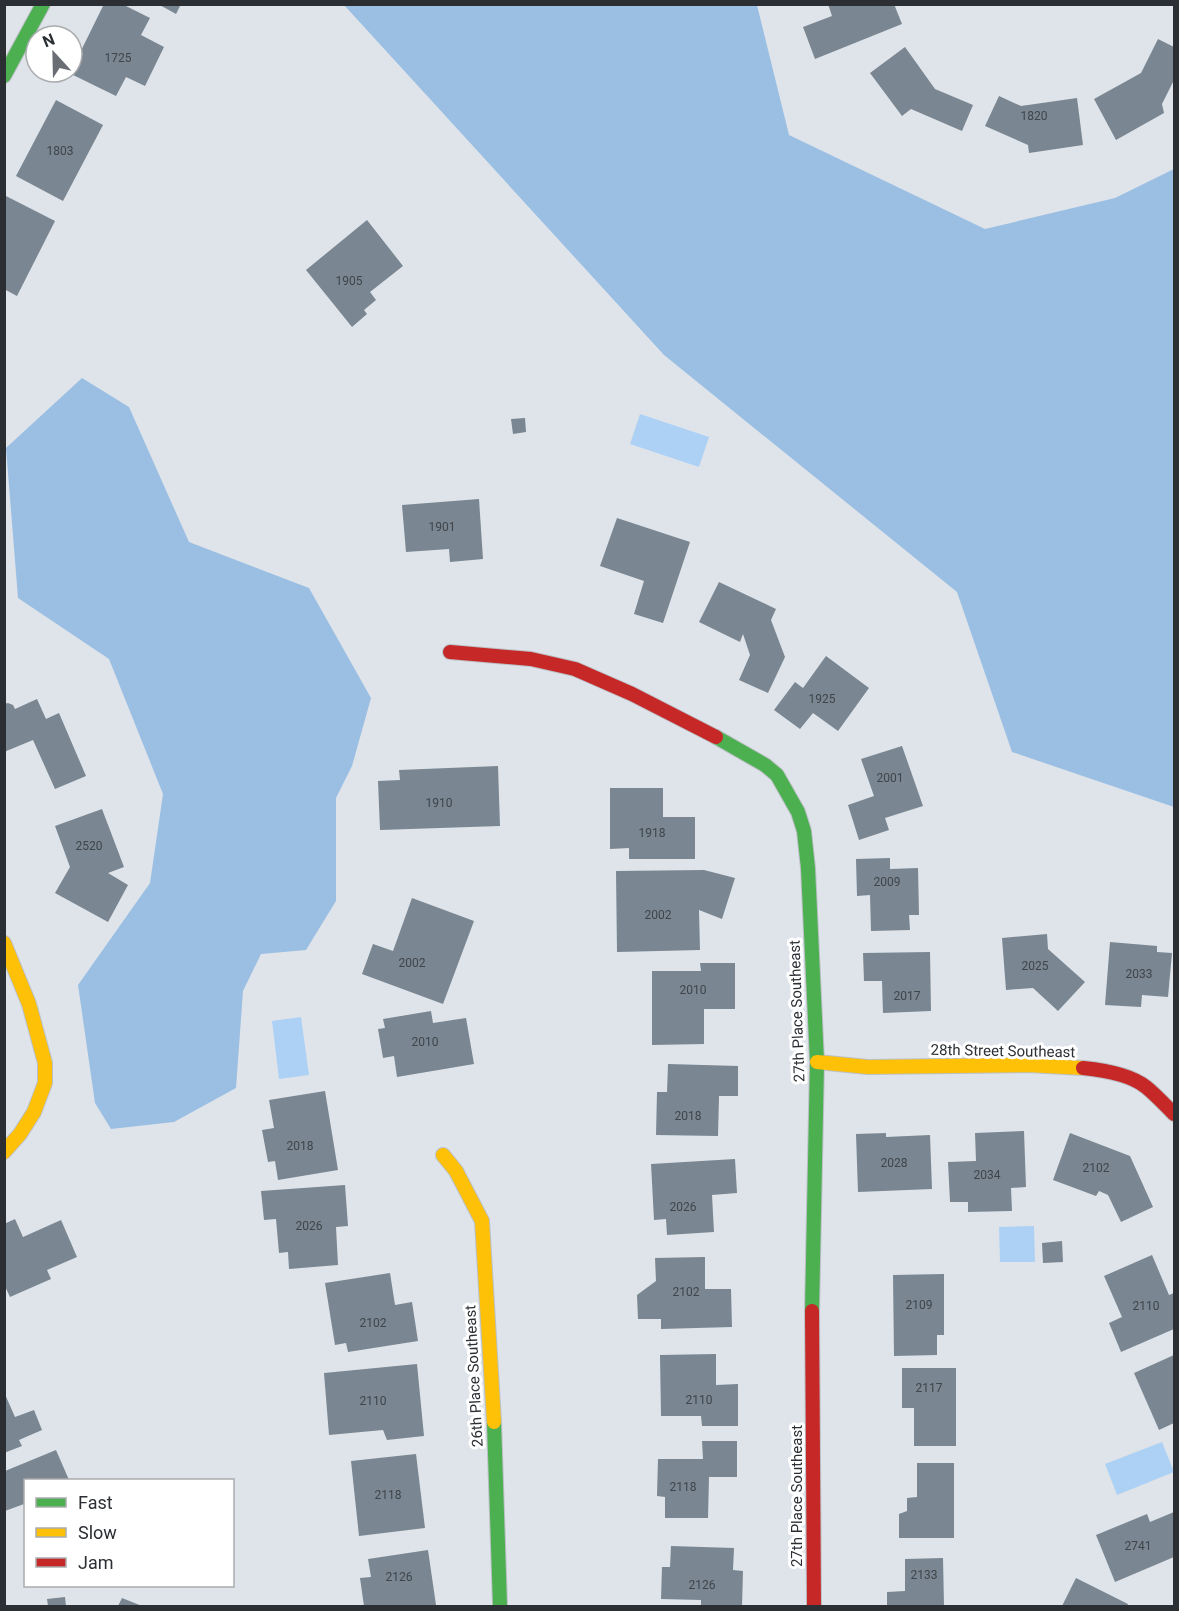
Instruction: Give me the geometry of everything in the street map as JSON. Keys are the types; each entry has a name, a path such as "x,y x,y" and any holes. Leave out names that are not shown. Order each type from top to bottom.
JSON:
{"street":[{"path":"4,76 43,4"},
{"name":"27th Place Southeast","path":"450,652 531,659 575,669 632,694 734,746 765,765 777,775 798,812 804,831 808,868 818,1062 812,1337 814,1606"},
{"path":"4,943 29,1004 45,1063 45,1083 34,1112 20,1134 4,1152"},
{"name":"28th Street Southeast","path":"818,1062 868,1067 1028,1065 1094,1069 1130,1078 1145,1086 1174,1114"},
{"name":"26th Place Southeast","path":"443,1155 456,1171 482,1221 493,1401 500,1606"}],"shaded area":[{"path":"344,5 757,5 789,135 985,229 1115,198 1174,169 1174,807 1012,752 957,592 664,355"},
{"path":"82,378 129,407 189,542 309,588 371,698 352,766 336,798 336,901 306,950 261,954 243,991 236,1088 174,1122 111,1129 95,1103 78,985 150,883 163,794 109,659 18,598 6,448"},
{"path":"640,414 709,437 699,467 630,444"},
{"path":"301,1017 309,1075 279,1079 272,1021"},
{"path":"1034,1226 1035,1262 1000,1262 999,1227"},
{"path":"1162,1442 1174,1472 1117,1495 1105,1464"}],"building":[{"path":"104,4 122,4 150,18 141,35 164,47 145,86 126,77 116,96 84,80 84,45"},
{"path":"158,4 181,4 176,14"},
{"path":"828,4 894,4 902,24 815,59 803,27 832,16"},
{"path":"1158,39 1174,47 1174,80 1162,104 1164,113 1116,140 1094,99 1141,73"},
{"path":"905,47 935,89 973,105 962,131 911,109 902,116 870,73"},
{"path":"999,96 1021,106 1077,98 1083,145 1029,153 1028,145 985,126"},
{"path":"56,100 103,125 63,201 16,176"},
{"path":"4,195 55,221 17,296 4,289"},
{"path":"367,220 403,266 370,292 376,300 364,310 367,314 352,327 306,270"},
{"path":"525,418 526,432 513,434 511,419"},
{"path":"479,499 483,559 450,562 449,549 406,552 402,505"},
{"path":"617,518 690,542 663,623 634,614 644,581 600,566"},
{"path":"719,582 776,609 771,620 785,657 768,693 739,680 750,655 743,634 740,642 699,622"},
{"path":"826,656 869,688 838,731 813,713 800,729 774,710 795,682 803,688"},
{"path":"37,699 46,719 59,713 86,776 55,789 33,740 4,752 4,704 13,705 15,709"},
{"path":"902,746 923,806 885,818 889,830 859,840 848,805 874,796 861,759"},
{"path":"498,766 500,826 380,830 378,781 400,780 399,770"},
{"path":"610,788 663,788 663,817 695,817 695,859 629,859 629,848 610,849"},
{"path":"102,809 124,867 108,873 128,885 108,922 55,893 70,867 55,826"},
{"path":"890,858 890,869 918,868 919,915 909,915 910,930 871,931 870,895 857,896 856,859"},
{"path":"704,870 735,878 722,919 699,910 700,950 617,952 616,871"},
{"path":"412,898 474,921 443,1004 362,974 373,944 393,951"},
{"path":"1047,934 1048,949 1085,982 1058,1011 1033,988 1006,990 1002,938"},
{"path":"1110,942 1157,946 1157,952 1172,953 1168,997 1142,995 1141,1007 1105,1005"},
{"path":"930,952 931,1011 883,1013 882,981 864,981 863,953"},
{"path":"700,963 735,963 735,1009 704,1009 704,1044 652,1045 652,971 701,971"},
{"path":"431,1011 433,1023 466,1018 474,1064 397,1077 394,1056 383,1058 378,1029 385,1028 383,1019"},
{"path":"668,1064 738,1066 738,1096 719,1096 718,1136 656,1135 657,1092 667,1092"},
{"path":"325,1091 338,1170 278,1180 275,1161 268,1162 262,1130 274,1128 269,1100"},
{"path":"1024,1131 1026,1187 1011,1188 1012,1211 968,1212 968,1202 950,1202 948,1162 976,1161 975,1133"},
{"path":"886,1133 886,1137 930,1135 932,1189 858,1192 856,1134"},
{"path":"1070,1133 1130,1156 1153,1207 1121,1222 1108,1195 1099,1191 1096,1196 1053,1180"},
{"path":"735,1159 737,1193 712,1195 714,1232 667,1235 666,1219 654,1220 651,1164"},
{"path":"345,1185 348,1226 336,1227 338,1265 289,1269 288,1252 279,1253 276,1219 264,1220 261,1191"},
{"path":"15,1219 23,1237 61,1220 77,1257 47,1270 51,1279 10,1297 4,1284 4,1224"},
{"path":"1062,1241 1063,1262 1043,1263 1042,1243"},
{"path":"1152,1255 1169,1295 1174,1293 1174,1329 1121,1352 1109,1323 1122,1317 1104,1276"},
{"path":"705,1257 705,1289 731,1289 732,1327 661,1329 661,1319 638,1319 637,1295 656,1281 655,1258"},
{"path":"390,1273 395,1305 412,1302 418,1341 348,1352 346,1343 335,1345 325,1283"},
{"path":"944,1274 944,1335 937,1335 937,1355 894,1356 893,1275"},
{"path":"716,1354 716,1385 738,1384 738,1426 702,1426 701,1416 661,1416 660,1355"},
{"path":"1174,1355 1174,1423 1159,1430 1134,1373"},
{"path":"417,1364 424,1436 387,1440 383,1430 329,1435 324,1373"},
{"path":"902,1368 956,1368 956,1446 914,1446 914,1408 902,1408"},
{"path":"4,1392 15,1417 34,1410 42,1430 19,1440 22,1446 4,1453"},
{"path":"702,1441 737,1441 737,1477 709,1477 708,1518 665,1518 665,1497 657,1496 658,1459 703,1459"},
{"path":"56,1450 69,1479 24,1479 24,1504 5,1511 5,1471"},
{"path":"416,1454 425,1528 359,1536 351,1461"},
{"path":"917,1463 954,1463 954,1538 899,1538 899,1514 907,1511 907,1498 917,1497"},
{"path":"1174,1512 1174,1557 1115,1582 1096,1535 1147,1514 1150,1522"},
{"path":"671,1546 734,1548 733,1570 743,1571 742,1606 701,1606 701,1600 661,1599 662,1567 670,1567"},
{"path":"428,1550 436,1605 364,1606 360,1578 371,1577 368,1559"},
{"path":"943,1558 944,1606 887,1606 887,1592 905,1591 905,1559"},
{"path":"1076,1578 1128,1604 1127,1606 1062,1606"},
{"path":"65,1597 66,1606 48,1606 47,1599"},
{"path":"122,1598 142,1606 118,1606"}],"traffic: fast":[{"path":"4,76 43,4"},
{"path":"716,737 765,765 777,775 798,812 804,831 808,868 817,1062 812,1311"},
{"path":"494,1422 500,1606"}],"traffic: slow":[{"path":"4,943 29,1004 45,1063 45,1083 34,1112 20,1134 4,1152"},
{"path":"817,1062 868,1067 1028,1065 1083,1068"},
{"path":"443,1155 456,1171 482,1221 494,1422"}],"traffic: jam":[{"path":"450,652 531,659 575,669 632,694 716,737"},
{"path":"1083,1068 1108,1071 1140,1083 1174,1114"},
{"path":"812,1311 814,1606"}]}
